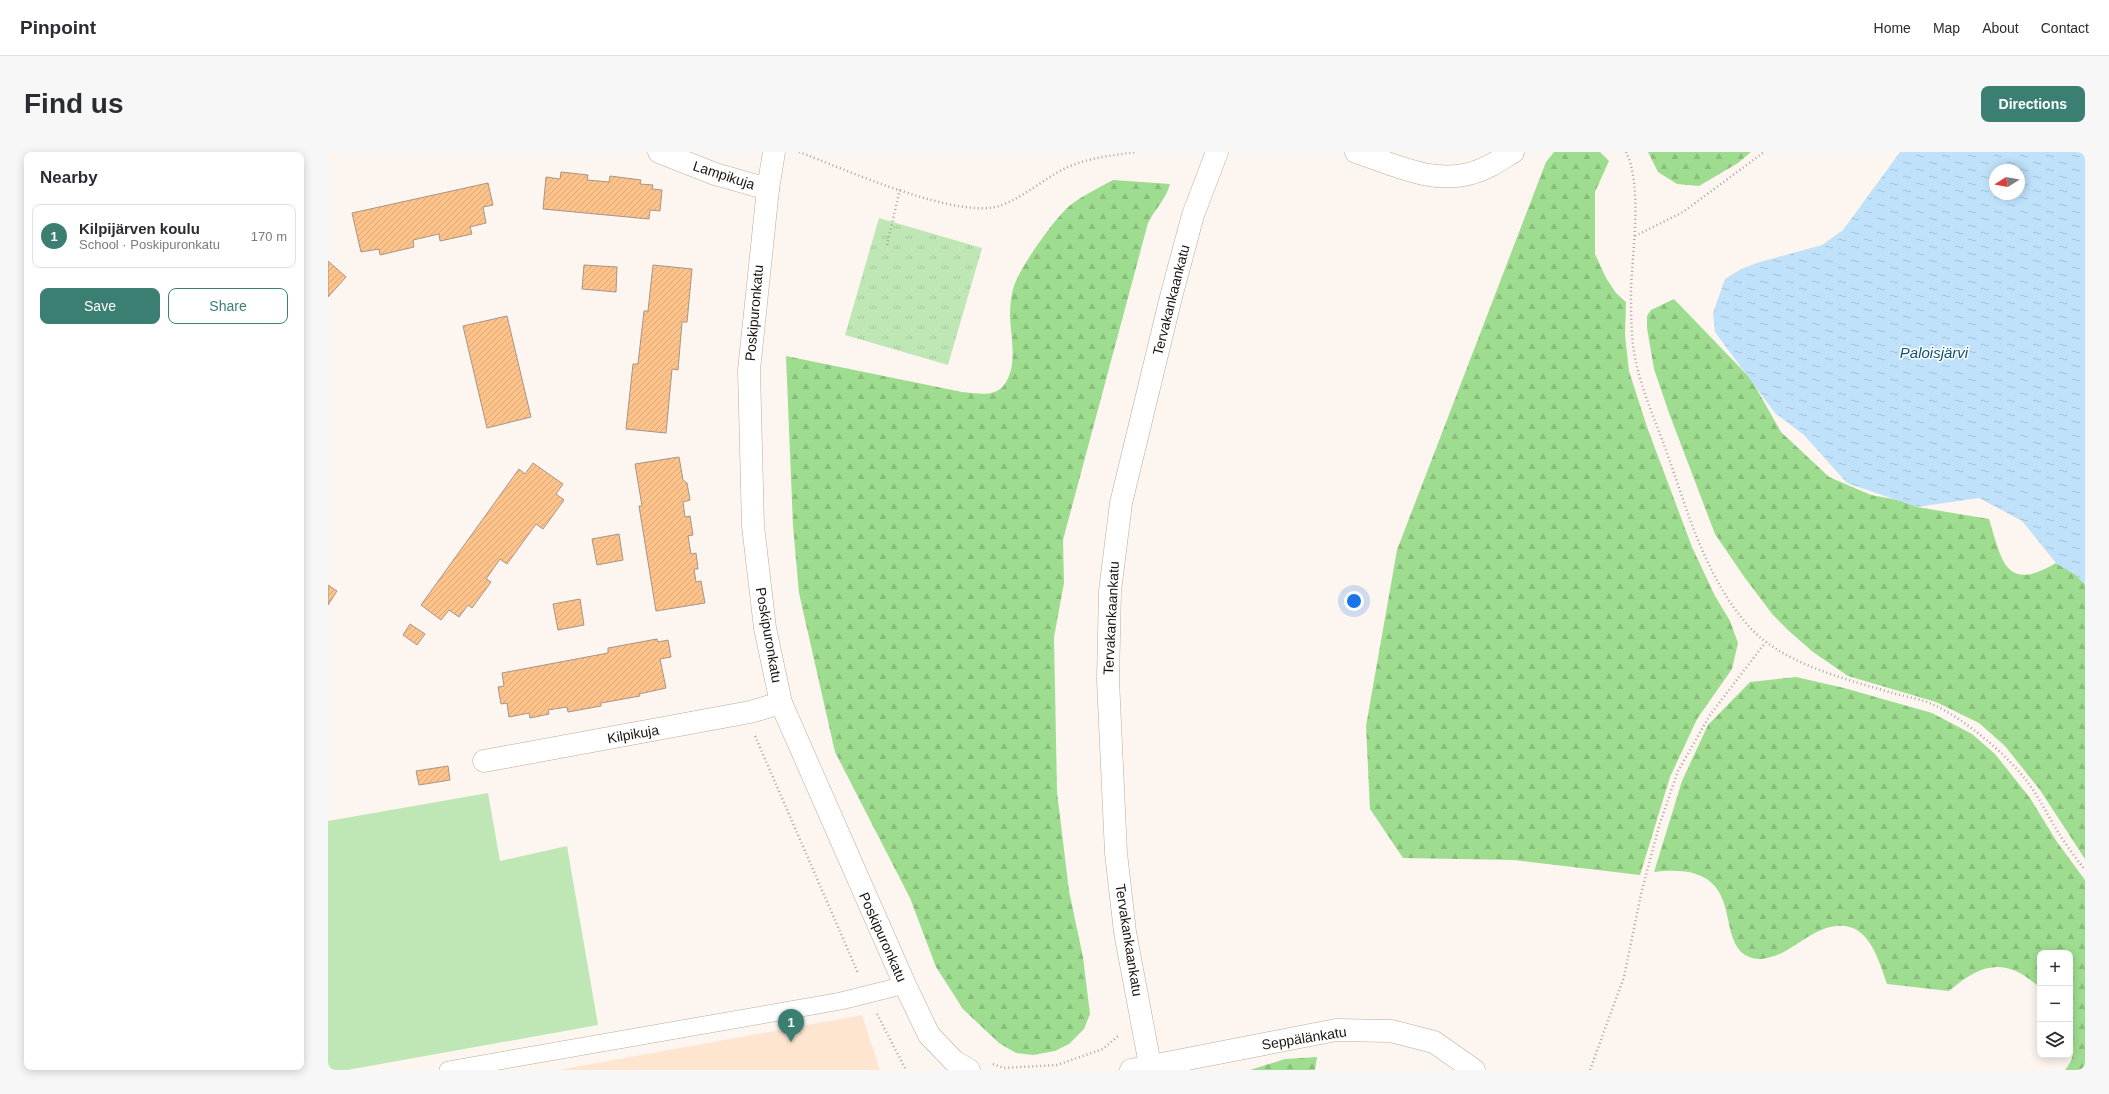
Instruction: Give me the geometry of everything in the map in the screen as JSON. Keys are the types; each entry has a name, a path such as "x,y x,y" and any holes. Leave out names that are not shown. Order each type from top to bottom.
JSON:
{"street":[{"name":"Lampikuja","path":"659,152 716,174 768,189"},
{"name":"Poskipuronkatu","path":"774,152 768,189 749,370 749,428 754,526 765,628 781,703 905,985 929,1035 954,1061 969,1070"},
{"name":"Tervakankaankatu","path":"1144,1069 1125,932 1116,853 1108,680 1110,591 1121,503 1168,312 1194,215 1217,152"},
{"path":"1356,152 1414,172 1434,177 1450,177 1473,173 1513,152"},
{"name":"Kilpikuja","path":"484,761 750,712 781,703"},
{"name":"Seppälänkatu","path":"1144,1069 1336,1030 1391,1031 1434,1042 1474,1070"}],"lane":[{"path":"448,1070 868,996 905,985"}],"path":[{"path":"799,152 900,189 953,206 978,208 1001,206 1060,171 1084,161 1136,152"},
{"path":"1626,152 1630,160 1634,180 1635,236 1631,291 1632,337 1639,375 1692,523 1711,569 1746,623 1765,643 1820,671 1931,704 1965,724 1994,746 2028,783 2059,835 2085,870"},
{"path":"1635,236 1683,212 1764,152"},
{"path":"887,245 900,189"},
{"path":"1590,1070 1624,976 1641,894 1659,826 1678,771 1710,715 1765,643"},
{"path":"750,712 757,743 868,996 906,1070"},
{"path":"992,1064 1004,1068 1057,1064 1102,1049 1121,1034"}],"shaded area":[{"path":"862,1015 880,1070 559,1070"}],"green space":[{"path":"1554,152 1600,152 1609,161 1595,192 1595,254 1606,278 1616,293 1626,302 1625,335 1629,371 1647,427 1692,547 1715,596 1730,621 1738,643 1732,669 1697,719 1670,777 1640,875 1514,860 1403,858 1370,809 1366,726 1397,550 1546,162"},
{"path":"1648,152 1751,152 1738,163 1699,186 1677,184 1658,172"},
{"path":"1113,180 1170,184 1166,194 1148,223 1063,540 1064,583 1054,637 1057,792 1069,891 1083,957 1090,1014 1084,1029 1069,1044 1055,1051 1033,1055 1016,1053 999,1043 963,1009 936,967 910,898 835,752 799,593 793,526 786,356 962,392 984,394 995,392 1004,385 1011,370 1013,352 1010,317 1011,301 1014,286 1023,268 1045,235 1066,209 1082,197"},
{"path":"879,218 982,248 948,365 845,335"},
{"path":"1674,299 1751,379 1781,432 1829,477 1871,495 1909,502 1917,507 1989,519 2002,559 2008,568 2016,573 2026,575 2056,563 2076,575 2085,584 2085,859 2040,790 2005,746 1979,723 1936,702 1848,676 1813,652 1789,631 1773,615 1745,578 1715,534 1654,369 1647,328 1647,316 1651,310"},
{"path":"1796,677 1844,688 1932,713 1972,734 1995,754 2030,798 2057,842 2085,880 2085,1070 2065,1070 2073,1058 2073,950 2037,950 2037,986 2016,971 1994,967 1972,974 1949,991 1887,984 1873,948 1858,931 1848,927 1836,926 1821,930 1775,956 1760,959 1752,958 1740,950 1733,937 1725,906 1718,891 1706,879 1685,872 1654,872 1682,781 1708,725 1750,682"},
{"path":"488,793 500,861 567,846 598,1025 347,1070 328,1070 328,821"},
{"path":"1317,1057 1315,1070 1250,1070 1285,1059"}],"water":[{"name":"Paloisjärvi","path":"1900,152 2085,152 2085,584 2076,575 2056,563 2022,521 1979,498 1917,507 1847,483 1804,435 1775,413 1715,332 1713,313 1725,279 1741,269 1760,262 1822,245 1843,230"}],"building":[{"path":"561,172 588,175 587,180 609,182 610,176 641,180 640,184 653,185 652,189 662,190 660,211 650,210 649,219 543,209 546,177 560,179"},
{"path":"488,183 493,205 483,207 486,223 470,227 472,234 440,241 439,234 413,240 414,247 380,255 379,249 361,252 352,213"},
{"path":"328,261 346,277 328,297"},
{"path":"584,265 617,267 616,292 582,289"},
{"path":"653,265 692,269 687,322 682,322 678,370 672,369 666,433 626,429 633,364 638,364 644,311 648,311"},
{"path":"507,316 531,417 487,428 463,326"},
{"path":"679,457 683,480 687,483 690,500 683,502 685,517 690,516 693,535 688,536 691,554 696,553 698,569 694,569 696,582 701,581 705,603 656,611 639,506 642,506 635,464"},
{"path":"533,463 563,484 556,494 564,500 543,529 536,524 507,564 500,559 486,579 491,582 472,608 468,605 459,617 449,610 441,620 421,605 519,469 525,474"},
{"path":"619,534 623,560 597,565 592,539"},
{"path":"328,585 337,591 328,605"},
{"path":"580,599 584,625 558,630 553,604"},
{"path":"410,624 425,634 417,645 403,635"},
{"path":"657,639 658,642 668,640 671,657 660,659 666,688 639,694 640,696 601,703 601,706 568,712 567,707 548,710 549,714 530,718 529,713 509,717 507,703 501,704 498,687 504,686 502,673 608,653 608,648"},
{"path":"448,766 450,780 419,785 416,771"}],"place":[{"name":"Kilpijärven koulu","path":"791,1042"}]}
